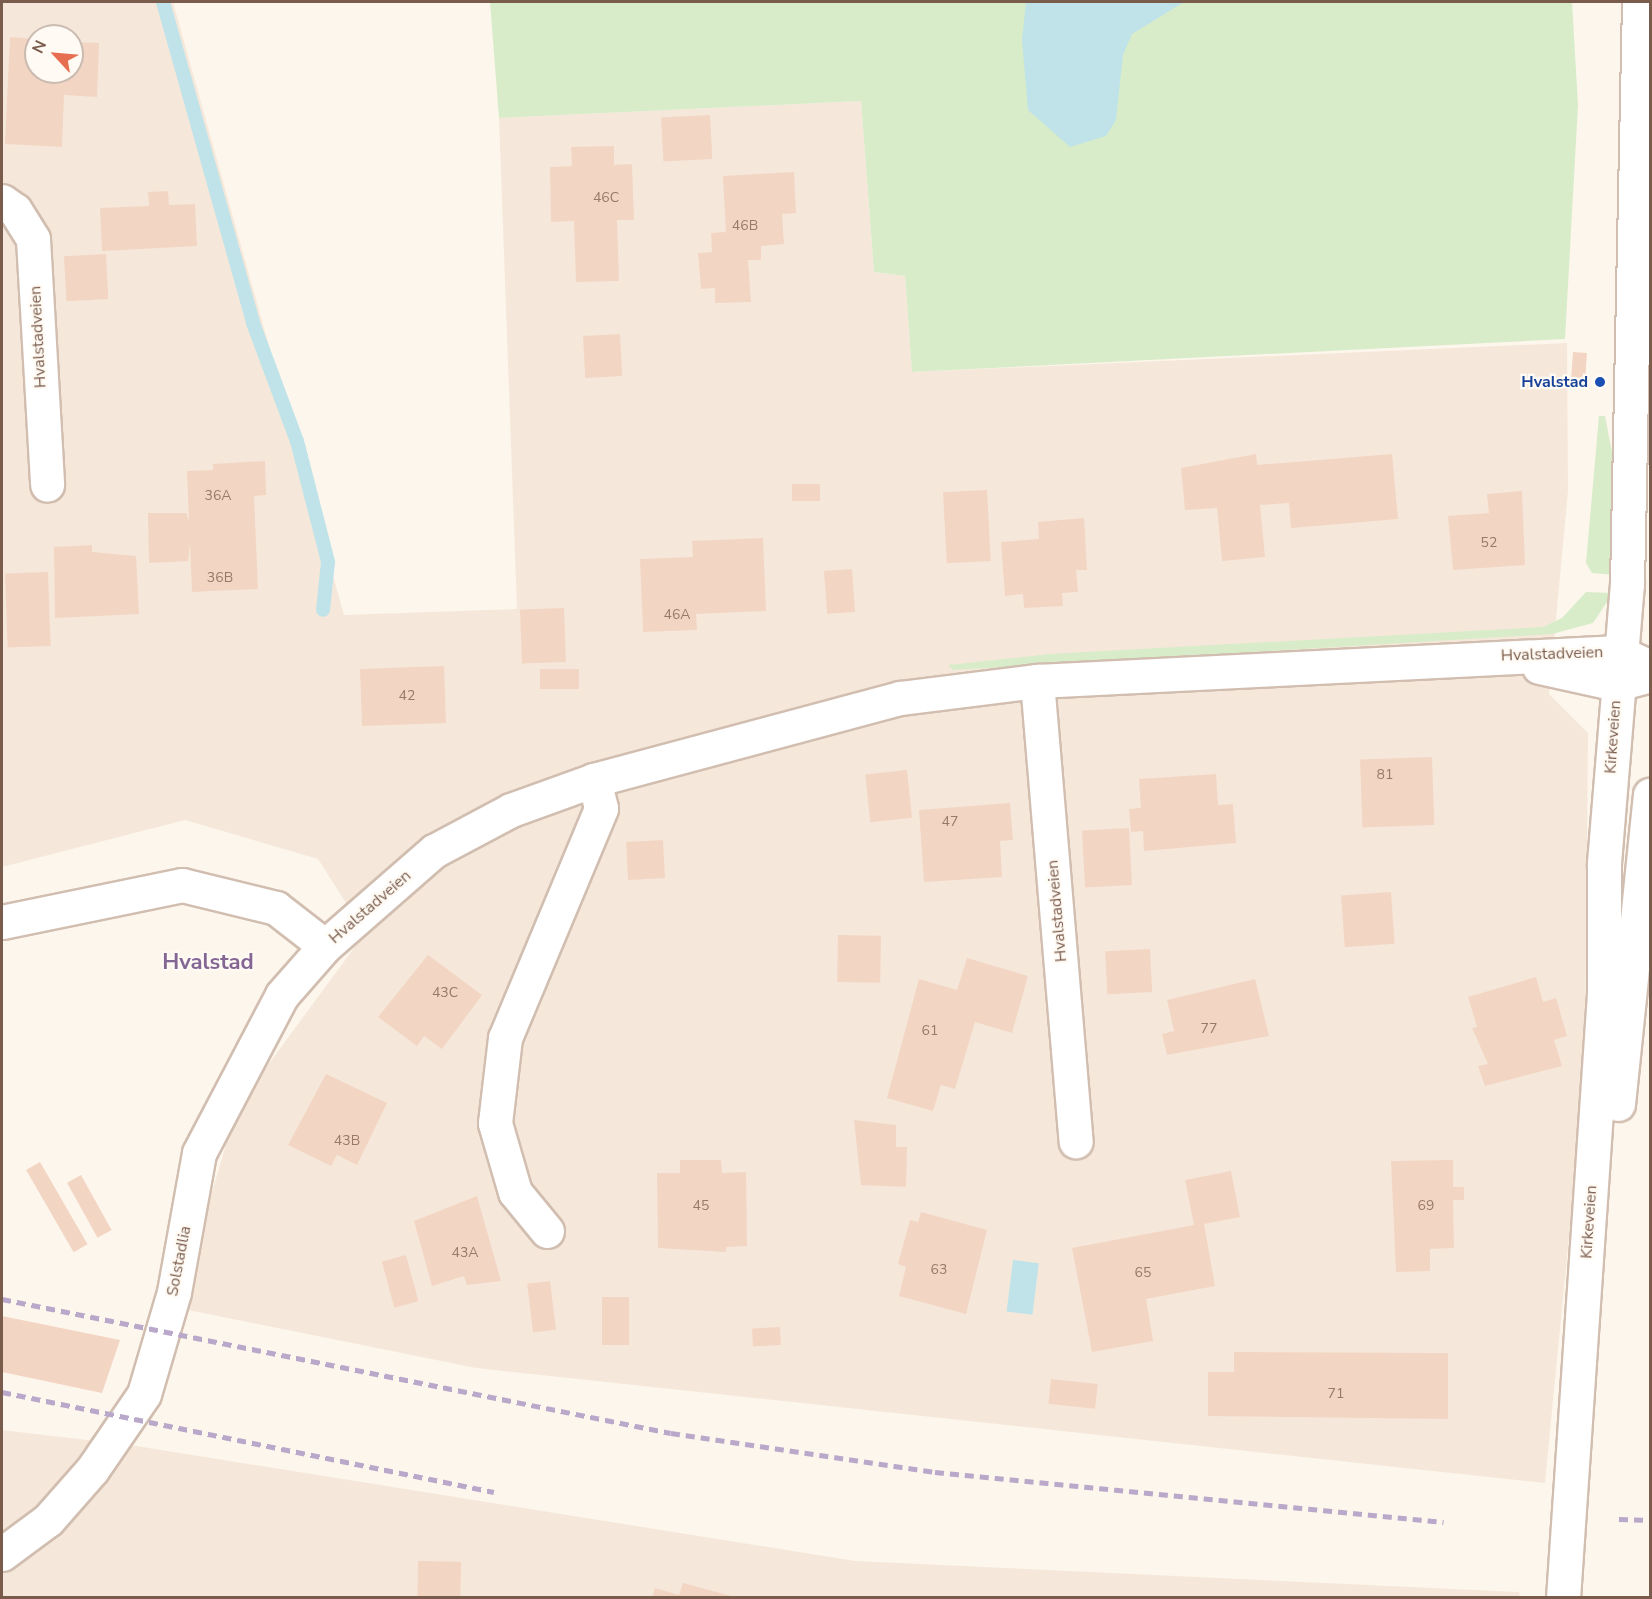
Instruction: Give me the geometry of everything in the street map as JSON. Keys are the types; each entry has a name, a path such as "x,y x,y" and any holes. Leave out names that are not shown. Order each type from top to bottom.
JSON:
{"street":[{"name":"Kirkeveien","path":"1563,1598 1604,993 1604,863 1618,668 1640,470 1639,2"},
{"name":"Hvalstadveien","path":"2,201 15,210 33,240 47,485"},
{"name":"Hvalstadveien","path":"2,922 182,885 276,908 325,946 434,851 511,810 594,780 900,698 1037,681 1487,656 1618,668 1650,675"},
{"name":"Hvalstadveien","path":"1618,668 1650,666"},
{"name":"Hvalstadveien","path":"1037,681 1077,1141"},
{"path":"547,1231 514,1192 495,1123 505,1038 601,808 594,780"},
{"name":"Kirkeveien","path":"1573,1472 1650,795"},
{"name":"Solstadlia","path":"2,1554 48,1521 92,1470 144,1394 174,1292 199,1153 282,995 325,946"}],"shaded area":[{"path":"2,2 173,2 344,615 517,609 499,118 861,101 874,272 905,276 912,372 1567,343 1568,491 1549,694 1588,733 1585,1072 1545,1483 476,1368 178,1308 237,1107 365,933 318,859 185,820 2,867"},
{"path":"2,1430 130,1445 855,1561 1519,1592 1520,1597 2,1598"}],"green space":[{"path":"490,2 1572,2 1578,105 1565,339 912,372 905,276 874,272 861,101 499,118"},
{"path":"1599,416 1605,416 1616,473 1615,575 1592,573 1586,563"},
{"path":"1586,592 1613,593 1593,623 1552,634 953,670 948,665 1050,654 1543,627 1562,618"}],"water":[{"path":"1026,2 1184,2 1132,34 1123,55 1116,120 1106,136 1070,147 1028,110 1022,40"},
{"path":"1013,1260 1039,1263 1032,1315 1007,1312"}],"building":[{"path":"10,37 24,38 24,84 84,84 84,42 99,43 97,97 64,95 62,147 5,144"},
{"path":"710,115 712,159 663,162 661,118"},
{"path":"614,146 614,165 632,164 634,220 617,220 619,281 576,282 574,221 551,222 550,167 572,166 571,147"},
{"path":"794,172 796,213 782,214 784,244 761,246 761,260 748,260 751,302 715,303 715,288 701,289 698,253 712,252 711,233 726,232 723,176"},
{"path":"168,191 169,205 195,204 197,246 102,251 100,208 149,206 148,192"},
{"path":"106,254 108,299 66,301 64,256"},
{"path":"620,334 622,376 585,378 583,336"},
{"path":"1573,352 1587,353 1585,381 1571,380"},
{"path":"1256,454 1257,465 1392,454 1398,519 1291,528 1289,503 1260,505 1265,557 1222,561 1217,508 1185,510 1181,468"},
{"path":"265,461 266,495 254,496 258,589 192,592 190,543 188,561 149,563 148,513 186,513 189,521 187,471 213,470 213,464"},
{"path":"792,484 820,484 820,501 792,501"},
{"path":"987,490 991,561 947,563 943,492"},
{"path":"1522,491 1525,565 1453,570 1448,516 1489,513 1487,494"},
{"path":"1084,518 1087,570 1076,570 1078,592 1062,593 1063,606 1024,608 1023,594 1005,596 1001,542 1039,539 1038,522"},
{"path":"763,538 766,611 696,614 697,630 643,632 640,559 693,557 692,541"},
{"path":"92,545 92,552 136,556 139,614 55,618 54,547"},
{"path":"852,569 855,612 827,614 824,571"},
{"path":"48,572 51,646 8,647 5,574"},
{"path":"564,608 566,662 522,664 520,610"},
{"path":"444,666 446,723 362,726 360,669"},
{"path":"540,669 579,669 579,689 540,689"},
{"path":"1432,757 1434,825 1362,827 1360,760"},
{"path":"907,770 912,818 870,822 865,774"},
{"path":"1216,774 1218,805 1233,804 1236,843 1144,851 1143,831 1131,832 1129,809 1141,808 1139,779"},
{"path":"1010,803 1013,840 1000,841 1002,877 924,882 919,810"},
{"path":"1129,828 1132,885 1085,887 1082,830"},
{"path":"663,840 665,878 628,880 626,842"},
{"path":"1391,892 1395,944 1345,947 1341,895"},
{"path":"838,935 881,936 880,983 837,982"},
{"path":"1150,949 1152,992 1107,994 1105,951"},
{"path":"428,955 482,995 442,1049 424,1036 417,1046 378,1017"},
{"path":"967,958 1028,976 1012,1033 975,1022 955,1089 941,1085 933,1111 887,1098 919,979 957,990"},
{"path":"1536,977 1543,1002 1556,998 1567,1036 1554,1040 1562,1066 1485,1086 1478,1066 1488,1064 1472,1028 1477,1027 1468,997"},
{"path":"1255,979 1269,1036 1167,1055 1162,1034 1174,1031 1167,1000"},
{"path":"326,1074 387,1103 357,1165 337,1155 331,1166 288,1145"},
{"path":"854,1120 896,1125 896,1147 907,1147 906,1187 861,1185"},
{"path":"680,1160 721,1160 722,1173 746,1172 747,1246 726,1247 726,1252 658,1248 657,1173 680,1173"},
{"path":"1453,1160 1453,1187 1464,1187 1464,1200 1453,1200 1454,1248 1430,1249 1430,1271 1396,1272 1391,1161"},
{"path":"40,1162 87,1244 74,1252 26,1170"},
{"path":"1231,1171 1240,1217 1204,1224 1215,1286 1146,1299 1153,1341 1092,1352 1072,1248 1194,1225 1185,1180"},
{"path":"81,1175 112,1230 98,1238 67,1183"},
{"path":"477,1196 501,1281 467,1285 464,1276 432,1286 414,1221"},
{"path":"921,1212 987,1230 966,1314 899,1296 906,1267 898,1264 910,1220 918,1222"},
{"path":"406,1255 418,1301 394,1308 382,1261"},
{"path":"550,1281 556,1330 533,1332 527,1284"},
{"path":"602,1297 629,1297 629,1345 602,1345"},
{"path":"2,1316 120,1340 102,1393 2,1372"},
{"path":"780,1327 781,1345 753,1346 752,1328"},
{"path":"1234,1352 1448,1353 1448,1419 1208,1416 1208,1372 1234,1372"},
{"path":"1051,1379 1098,1384 1095,1409 1048,1404"},
{"path":"418,1561 461,1562 460,1598 417,1598"},
{"path":"683,1583 735,1598 652,1598 655,1588 679,1595"}],"waterway":[{"path":"163,2 253,323 297,441 328,562 323,610"}],"railway":[{"path":"2,1299 671,1433 935,1472 1444,1522"},
{"path":"2,1392 494,1492"},
{"path":"1619,1519 1650,1520"}],"place":[{"name":"Hvalstad","path":"1600,382"}],"district":[{"name":"Hvalstad","path":"208,963"}]}
